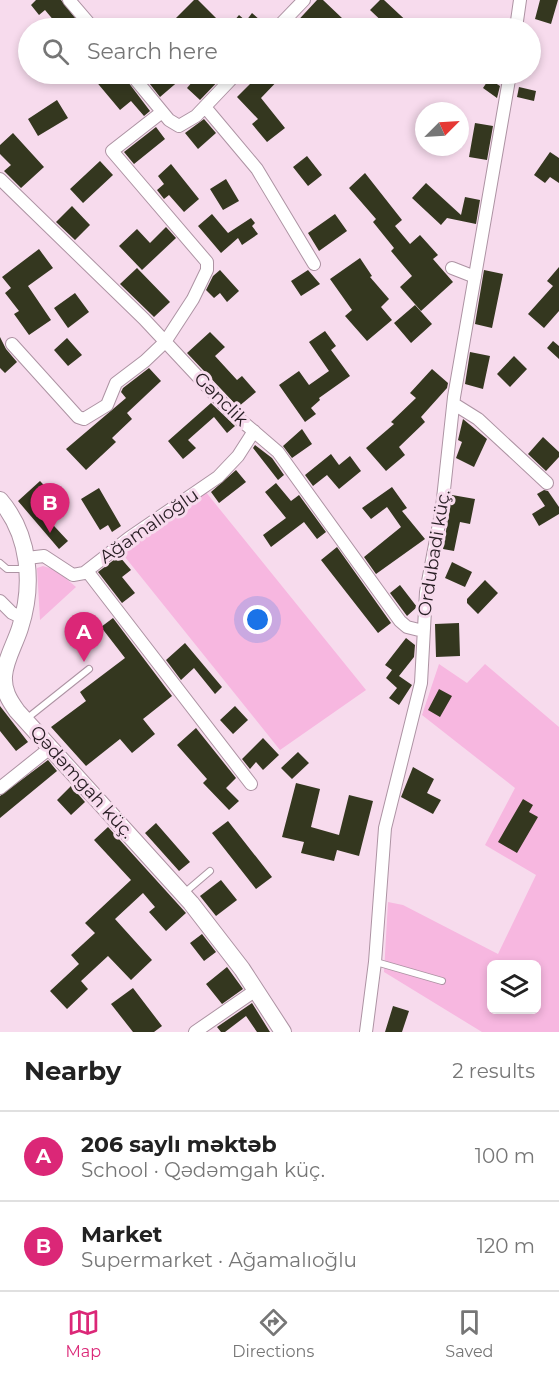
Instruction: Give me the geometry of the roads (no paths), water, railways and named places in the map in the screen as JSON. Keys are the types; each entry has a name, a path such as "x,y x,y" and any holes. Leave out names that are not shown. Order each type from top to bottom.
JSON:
{"street":[{"path":"69,0 84,18"},
{"path":"287,18 304,0"},
{"path":"517,18 520,0"},
{"path":"139,84 162,112 179,126 184,125 205,107 227,84"},
{"name":"Ordubadi küç.","path":"366,1032 375,962 385,828 419,695 423,670 423,631 454,404 508,84"},
{"path":"205,107 257,169 314,264"},
{"path":"12,344 78,417 84,419 107,405 116,382 145,361 165,342 193,299 207,270 207,262 202,252 116,159 112,151 162,112"},
{"name":"Gənclik","path":"0,179 165,342 230,411 272,445 400,621 407,627 423,631"},
{"path":"452,268 475,277"},
{"path":"454,404 478,419 547,483"},
{"name":"Ağamalıoğlu","path":"27,563 49,557 73,575 78,576 87,571 129,538 218,477 238,456 254,431"},
{"name":"Qədəmgah küç.","path":"0,500 18,527 27,563 23,618 2,679 8,697 25,720 183,894 222,942 283,1032"},
{"path":"87,571 251,784"},
{"path":"0,601 12,613 23,618"},
{"path":"0,788 50,748"},
{"path":"195,1032 256,990"}],"lane":[{"path":"0,563 7,569 27,563"},
{"path":"25,720 89,669"},
{"path":"183,894 210,871"},
{"path":"375,962 441,981"}],"place":[{"name":"Market","path":"50,533"},
{"name":"206 saylı məktəb","path":"84,662"}]}
